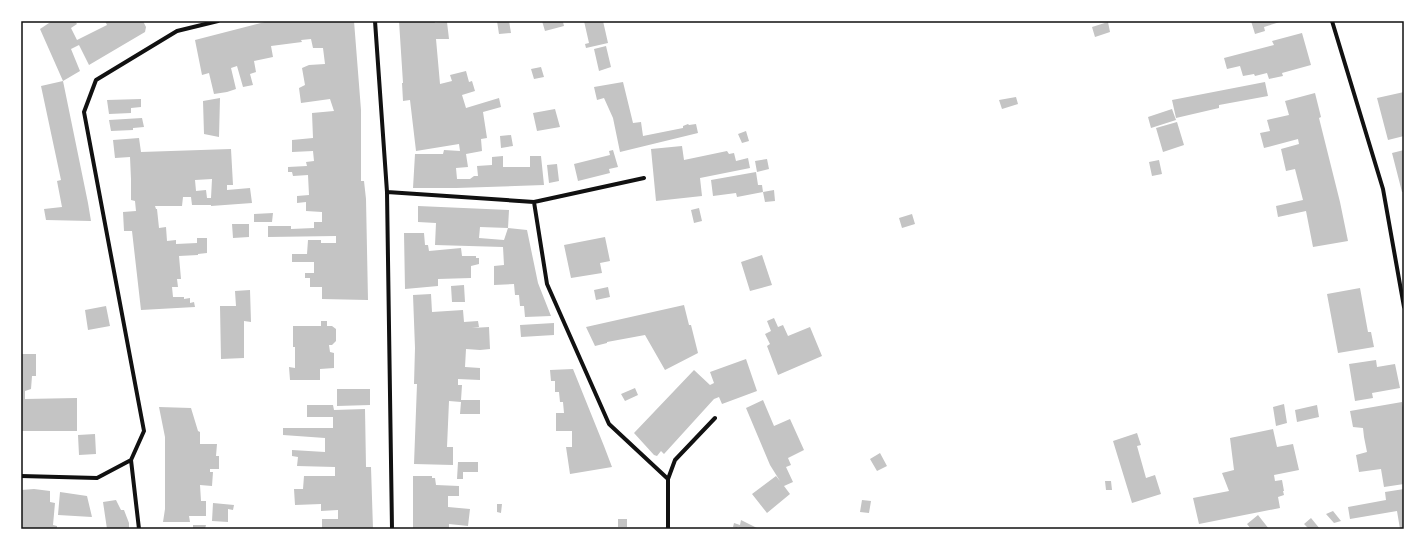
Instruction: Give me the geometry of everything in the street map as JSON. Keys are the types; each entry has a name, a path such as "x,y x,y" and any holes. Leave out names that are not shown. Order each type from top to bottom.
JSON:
{"street":[{"path":"139,529 131,460 144,431 84,112 96,80 177,31 218,21"},
{"path":"375,21 387,192 392,529"},
{"path":"1332,21 1383,189 1404,307"},
{"path":"387,192 534,202 644,178"},
{"path":"534,202 547,284 609,424 668,480"},
{"path":"668,529 668,480 675,460 715,418"},
{"path":"21,476 96,478 131,460"}],"building":[{"path":"52,21 75,21 77,24 71,28 77,40 107,25 105,21 143,21 146,27 145,32 89,65 79,45 71,49 80,71 63,81 40,29"},
{"path":"269,21 354,21 361,110 361,181 364,181 366,199 368,300 322,299 322,287 310,287 310,278 305,278 305,273 314,273 314,262 292,262 292,254 307,254 308,240 321,240 321,243 336,243 336,236 268,237 268,226 291,226 291,229 314,228 314,222 322,222 322,212 306,211 306,202 297,203 297,196 309,195 308,175 293,176 292,172 288,172 288,167 307,166 306,162 314,161 313,151 292,152 292,140 313,138 312,113 334,111 330,99 301,103 299,88 305,85 302,68 309,65 325,64 323,48 313,48 311,39 301,40 302,42 271,46 273,57 254,61 256,72 250,74 253,85 243,87 237,66 231,68 236,89 227,92 214,94 209,73 202,75 195,40"},
{"path":"399,21 434,21 435,23 447,22 449,39 436,39 440,84 452,81 450,75 466,71 469,82 472,81 475,91 462,95 466,108 499,98 501,107 483,112 487,138 481,139 482,151 466,154 468,167 456,168 457,179 470,179 474,176 478,176 477,166 492,165 492,157 503,156 503,167 530,167 530,156 541,156 544,185 413,188 415,154 443,154 444,150 460,151 459,144 416,151 410,100 403,101"},
{"path":"497,21 509,21 511,33 499,34"},
{"path":"542,21 567,22 563,22 564,26 545,31"},
{"path":"584,21 603,21 608,43 586,48 585,44 589,43"},
{"path":"1251,21 1283,21 1264,27 1265,31 1255,34"},
{"path":"1108,22 1110,32 1095,37 1092,27"},
{"path":"1302,33 1311,65 1282,73 1283,76 1269,79 1267,73 1255,76 1254,74 1243,76 1240,66 1227,69 1224,58 1274,45 1272,41"},
{"path":"606,46 611,67 599,71 594,49"},
{"path":"541,67 544,77 534,79 531,69"},
{"path":"63,81 91,221 46,220 44,209 62,207 57,181 61,180 41,86"},
{"path":"623,82 633,123 641,122 643,136 683,128 683,126 688,124 696,124 698,133 620,152 613,118 604,98 597,100 594,87"},
{"path":"1265,82 1268,96 1219,105 1219,108 1176,118 1172,100"},
{"path":"1404,92 1404,136 1388,140 1377,98"},
{"path":"1315,93 1321,117 1319,118 1348,241 1313,247 1306,211 1278,217 1276,206 1303,200 1295,169 1286,171 1281,149 1299,144 1298,139 1264,148 1260,133 1270,131 1267,120 1289,115 1285,101"},
{"path":"1016,97 1018,104 1002,109 999,100"},
{"path":"220,98 219,137 204,134 203,101"},
{"path":"141,99 141,107 131,108 131,113 109,114 107,100"},
{"path":"555,109 560,127 537,131 533,113"},
{"path":"1172,109 1176,120 1151,128 1148,117"},
{"path":"142,118 144,127 133,128 133,130 111,131 109,120"},
{"path":"1177,122 1184,145 1163,152 1156,128"},
{"path":"746,131 749,141 742,143 738,134"},
{"path":"511,135 513,146 501,148 500,136"},
{"path":"139,138 141,152 231,149 233,185 227,185 227,190 250,188 252,203 211,206 192,205 191,197 183,197 182,206 155,206 157,209 159,228 166,227 167,241 176,240 176,244 197,243 197,238 207,238 207,253 179,256 181,279 177,279 178,287 172,287 173,297 184,297 184,299 190,298 190,303 194,302 195,307 141,310 132,231 124,231 123,212 136,211 135,201 131,200 130,157 115,158 113,140","holes":["212,179 211,198 207,198 206,190 196,191 195,180"]},
{"path":"682,146 684,160 727,151 729,154 734,153 736,161 748,158 750,168 700,178 702,196 656,201 651,149"},
{"path":"613,150 618,167 609,169 610,173 578,181 574,164 610,155 609,151"},
{"path":"1404,150 1404,192 1402,192 1392,153"},
{"path":"767,159 769,169 757,172 755,161"},
{"path":"1159,160 1162,174 1152,176 1149,162"},
{"path":"557,164 559,181 549,183 547,165"},
{"path":"756,172 758,185 762,185 763,192 737,197 736,193 713,196 711,180"},
{"path":"774,190 775,201 765,202 763,192"},
{"path":"418,206 509,210 508,228 527,230 538,283 551,316 525,317 524,306 520,306 519,295 515,295 514,284 494,285 494,266 504,265 503,247 435,245 436,223 418,222","holes":["480,227 508,228 504,240 479,238"]},
{"path":"699,208 702,221 694,223 691,210"},
{"path":"273,213 272,222 254,222 254,214"},
{"path":"912,214 915,224 902,228 899,218"},
{"path":"232,224 249,224 249,237 233,238"},
{"path":"404,233 424,233 425,245 428,245 429,251 461,248 462,256 476,256 476,258 479,258 479,264 471,266 471,278 438,279 438,286 405,289"},
{"path":"605,237 610,261 600,263 602,273 571,278 564,245"},
{"path":"762,255 772,285 750,291 741,262"},
{"path":"464,285 465,302 452,302 451,286"},
{"path":"608,287 610,297 596,300 594,290"},
{"path":"1360,288 1368,332 1371,332 1374,347 1338,353 1327,294"},
{"path":"250,290 251,322 244,321 244,358 221,359 220,306 236,306 235,291"},
{"path":"431,294 432,312 463,310 464,322 478,321 479,327 472,328 489,327 490,349 466,349 465,367 480,368 480,380 458,379 458,385 462,385 461,400 480,400 480,414 460,414 461,402 449,401 447,447 453,447 453,465 414,464 417,384 414,384 415,348 413,295"},
{"path":"684,305 698,353 665,370 645,335 607,342 595,346 586,327"},
{"path":"106,306 110,326 88,330 85,310"},
{"path":"774,318 778,327 783,325 788,336 810,327 822,356 778,375 767,346 770,344 765,334 771,331 767,321"},
{"path":"321,321 327,321 327,326 332,326 336,329 336,341 332,345 329,345 330,352 334,353 334,368 320,369 320,380 290,380 289,367 295,368 293,326 321,326"},
{"path":"554,323 554,335 521,337 520,325"},
{"path":"21,354 36,354 36,376 32,376 31,389 25,391 25,399 77,398 77,431 21,431"},
{"path":"746,359 757,391 722,404 719,397 714,399 664,454 661,451 657,456 654,455 634,433 694,370 710,385 714,383 710,372"},
{"path":"1376,360 1377,367 1395,364 1400,388 1372,393 1373,398 1355,401 1349,364"},
{"path":"573,369 612,467 570,474 566,447 572,447 572,431 556,431 556,413 564,413 563,402 560,402 559,392 555,392 555,381 551,381 550,370"},
{"path":"635,388 638,395 625,401 621,394"},
{"path":"337,389 370,389 370,405 337,406"},
{"path":"763,400 774,426 790,419 804,450 788,458 791,465 786,467 793,482 784,486 790,494 767,513 752,494 776,476 780,481 770,465 746,408"},
{"path":"1402,402 1404,413 1404,484 1384,487 1381,469 1359,472 1356,455 1367,452 1363,428 1353,427 1350,411"},
{"path":"1284,404 1287,423 1276,426 1273,407"},
{"path":"307,405 333,405 334,410 365,409 366,467 371,467 373,529 322,529 322,519 338,519 338,510 321,511 321,504 295,505 294,489 303,489 304,476 335,476 335,467 297,466 298,457 292,456 292,450 325,452 325,438 283,435 283,428 333,428 333,417 307,417"},
{"path":"1317,405 1319,417 1297,422 1295,410"},
{"path":"159,407 191,408 198,431 200,432 200,444 217,444 216,456 219,456 219,469 210,469 210,472 213,472 212,486 200,485 201,501 206,501 206,516 189,516 190,522 163,522 165,509 165,437"},
{"path":"1273,429 1277,447 1293,444 1299,470 1274,475 1275,481 1282,480 1284,491 1284,495 1278,497 1280,508 1199,524 1193,498 1229,491 1222,473 1234,470 1230,438"},
{"path":"1137,433 1141,445 1137,446 1146,478 1155,475 1161,494 1132,503 1113,441"},
{"path":"95,434 96,454 79,455 78,435"},
{"path":"880,453 887,466 877,471 870,459"},
{"path":"458,462 478,462 478,472 463,472 463,479 457,479"},
{"path":"413,476 432,476 432,478 435,478 436,485 459,486 459,496 448,496 448,507 470,509 468,526 449,524 449,529 413,529"},
{"path":"1105,481 1111,481 1112,490 1106,490"},
{"path":"34,489 50,491 50,502 55,503 53,525 57,526 57,529 21,529 21,490"},
{"path":"1404,489 1404,529 1400,529 1397,511 1350,519 1348,507 1386,500 1385,492"},
{"path":"60,492 87,496 92,517 58,515"},
{"path":"116,500 121,510 124,510 129,523 129,529 107,529 103,502"},
{"path":"862,500 871,501 869,513 860,512"},
{"path":"213,503 234,505 233,510 228,509 228,522 212,521"},
{"path":"497,504 502,504 501,513 497,512"},
{"path":"1333,511 1341,521 1334,523 1326,514"},
{"path":"1258,515 1269,529 1251,529 1247,524"},
{"path":"1311,518 1320,529 1309,529 1304,524"},
{"path":"618,519 627,519 627,527 618,527"},
{"path":"741,520 759,529 742,529 733,527 734,523 740,525"},
{"path":"193,525 206,525 205,529 193,529"}]}
